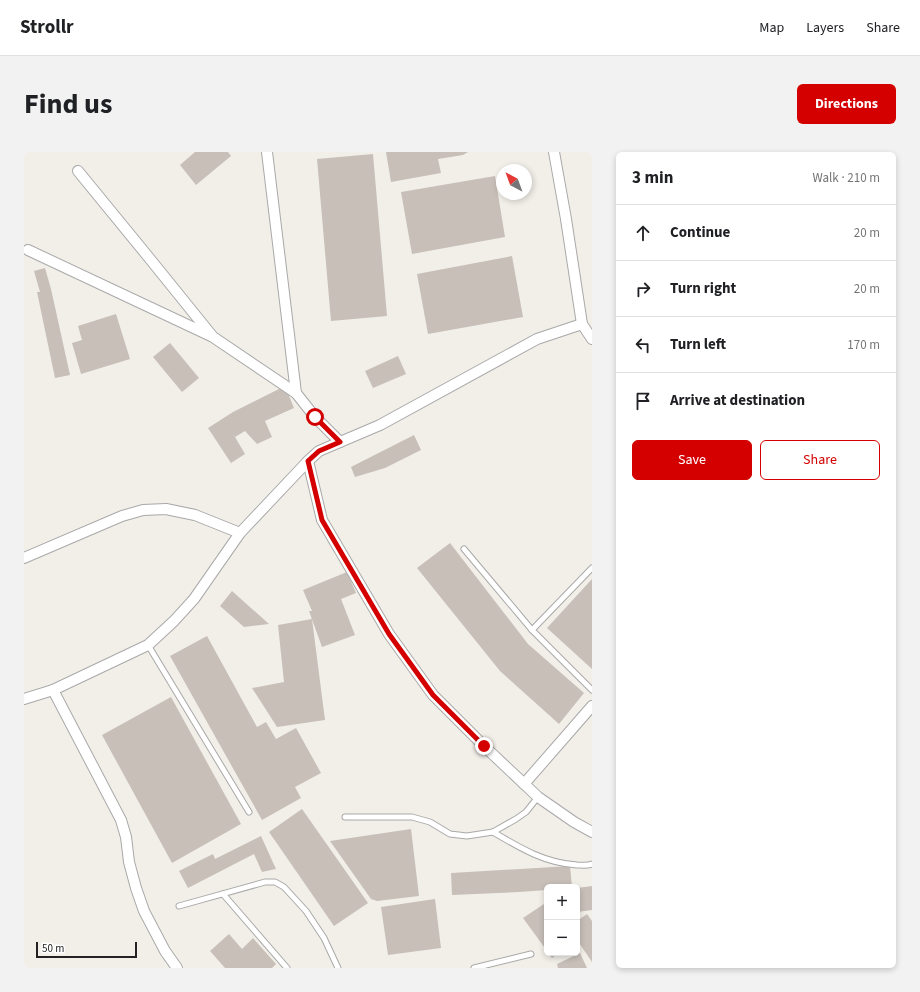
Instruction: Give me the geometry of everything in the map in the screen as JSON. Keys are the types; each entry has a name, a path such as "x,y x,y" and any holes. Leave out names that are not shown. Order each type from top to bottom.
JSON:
{"street":[{"path":"268,152 296,393"},
{"path":"554,152 582,324 592,339"},
{"path":"78,171 213,337"},
{"path":"28,250 213,337 296,393 315,417 340,442"},
{"path":"24,699 53,690 148,645 174,621 194,599 240,533 319,451 380,425 537,339 582,324"},
{"path":"308,461 322,520 389,634 433,695 538,797 574,822 592,832"},
{"path":"24,558 122,516 143,510 166,509 195,515 240,533"},
{"path":"53,690 121,820 126,837 129,862 144,910 165,951 177,968"},
{"path":"524,784 592,706"}],"lane":[{"path":"464,549 532,630 592,690"},
{"path":"532,630 592,568"},
{"path":"148,645 249,812"},
{"path":"345,817 412,817 430,822 450,834 466,836 493,832 516,820 526,812 538,797"},
{"path":"493,832 527,852 548,860 570,864 592,864"},
{"path":"179,906 264,882 275,882 284,887 306,911 324,938 338,968"},
{"path":"223,894 287,968"},
{"path":"474,968 531,954"}],"building":[{"path":"195,152 228,152 231,156 196,185 180,165"},
{"path":"386,152 468,152 463,155 438,159 441,173 391,182"},
{"path":"373,154 387,316 331,321 317,159"},
{"path":"495,176 496,200 499,200 505,237 412,254 401,192"},
{"path":"512,256 523,317 428,334 417,274"},
{"path":"45,268 70,375 55,378 37,292 40,292 34,271"},
{"path":"116,314 130,359 81,374 72,343 82,340 78,326"},
{"path":"170,343 199,378 182,392 153,357"},
{"path":"398,356 406,374 373,388 365,371"},
{"path":"285,386 294,408 265,421 272,437 257,444 245,431 235,437 245,454 231,463 208,428 233,412"},
{"path":"414,435 421,450 385,468 355,477 351,467"},
{"path":"450,543 528,644 584,693 559,724 500,671 417,568"},
{"path":"347,572 356,593 341,599 355,635 322,647 309,611 312,611 303,590"},
{"path":"592,579 592,669 547,628"},
{"path":"232,591 269,624 244,627 220,606"},
{"path":"312,619 325,720 277,727 252,688 284,682 278,625"},
{"path":"207,636 257,727 266,722 276,739 296,728 321,773 295,787 301,798 262,820 170,656"},
{"path":"171,697 241,824 172,863 102,735"},
{"path":"302,809 368,903 334,926 269,832"},
{"path":"411,829 419,896 377,901 371,899 330,841"},
{"path":"261,836 276,869 262,872 254,854 188,888 179,871 213,854 215,859"},
{"path":"570,866 572,884 544,884 544,890 452,895 451,873"},
{"path":"592,886 592,910 580,912 580,888"},
{"path":"435,899 441,948 388,955 381,907"},
{"path":"544,904 544,947 523,918"},
{"path":"587,914 592,921 592,962 580,944 580,919"},
{"path":"229,934 242,949 253,938 276,964 272,968 225,968 210,951"},
{"path":"580,953 587,968 558,968 557,964 574,956 580,956"}],"route":[{"path":"315,417 340,442 319,451 308,461 322,520 389,634 433,695 484,746"}]}
